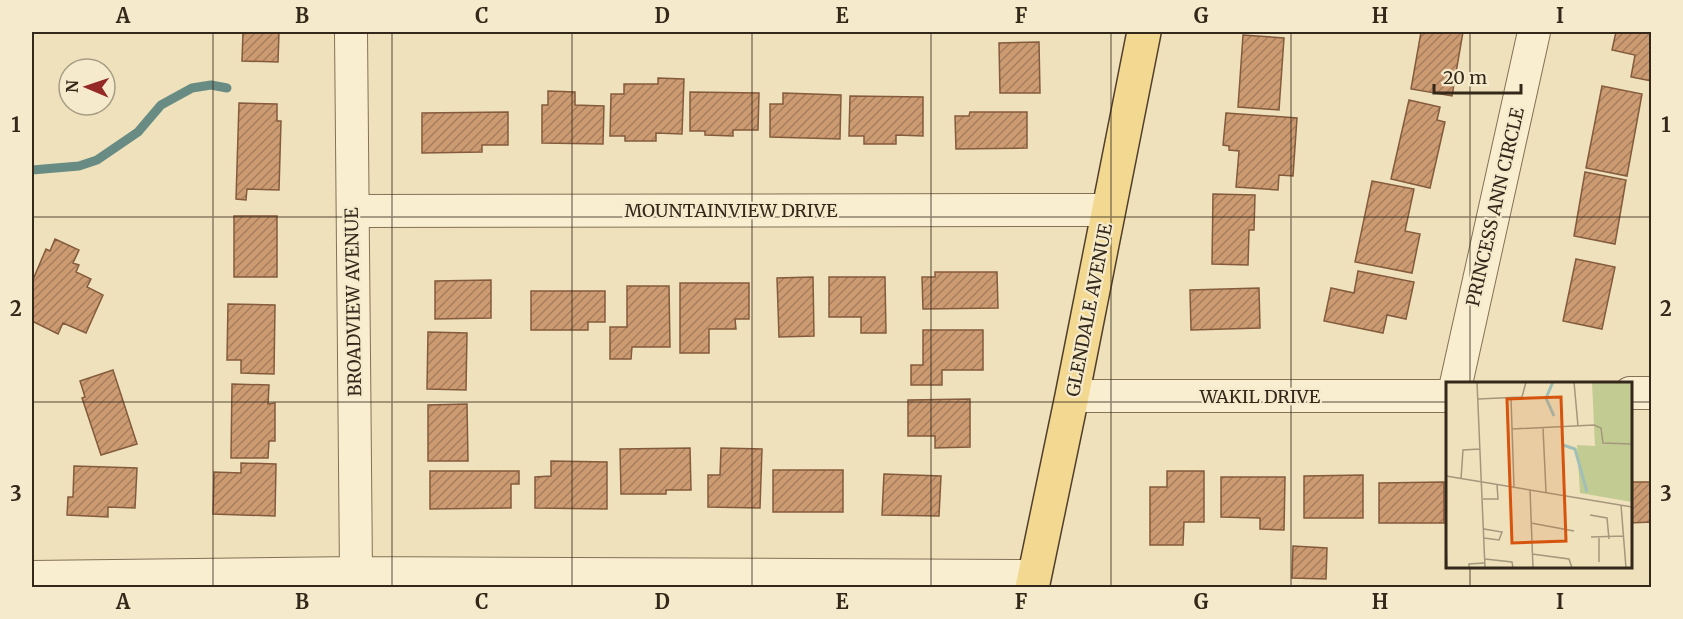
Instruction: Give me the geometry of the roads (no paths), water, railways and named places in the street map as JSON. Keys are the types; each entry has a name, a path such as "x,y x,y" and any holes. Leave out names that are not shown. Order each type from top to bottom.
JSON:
{"main road":[{"name":"GLENDALE AVENUE","path":"1033,582 1144,32"}],"street":[{"name":"BROADVIEW AVENUE","path":"351,32 356,573"},
{"name":"PRINCESS ANN CIRCLE","path":"1456,382 1534,32"},
{"name":"MOUNTAINVIEW DRIVE","path":"353,211 1108,210"},
{"path":"1632,393 1652,393"},
{"name":"WAKIL DRIVE","path":"1072,396 1446,396"},
{"path":"32,577 356,573 1033,582"}],"waterway":[{"path":"32,170 79,166 97,160 138,132 161,105 192,88 211,85 227,88"}]}
